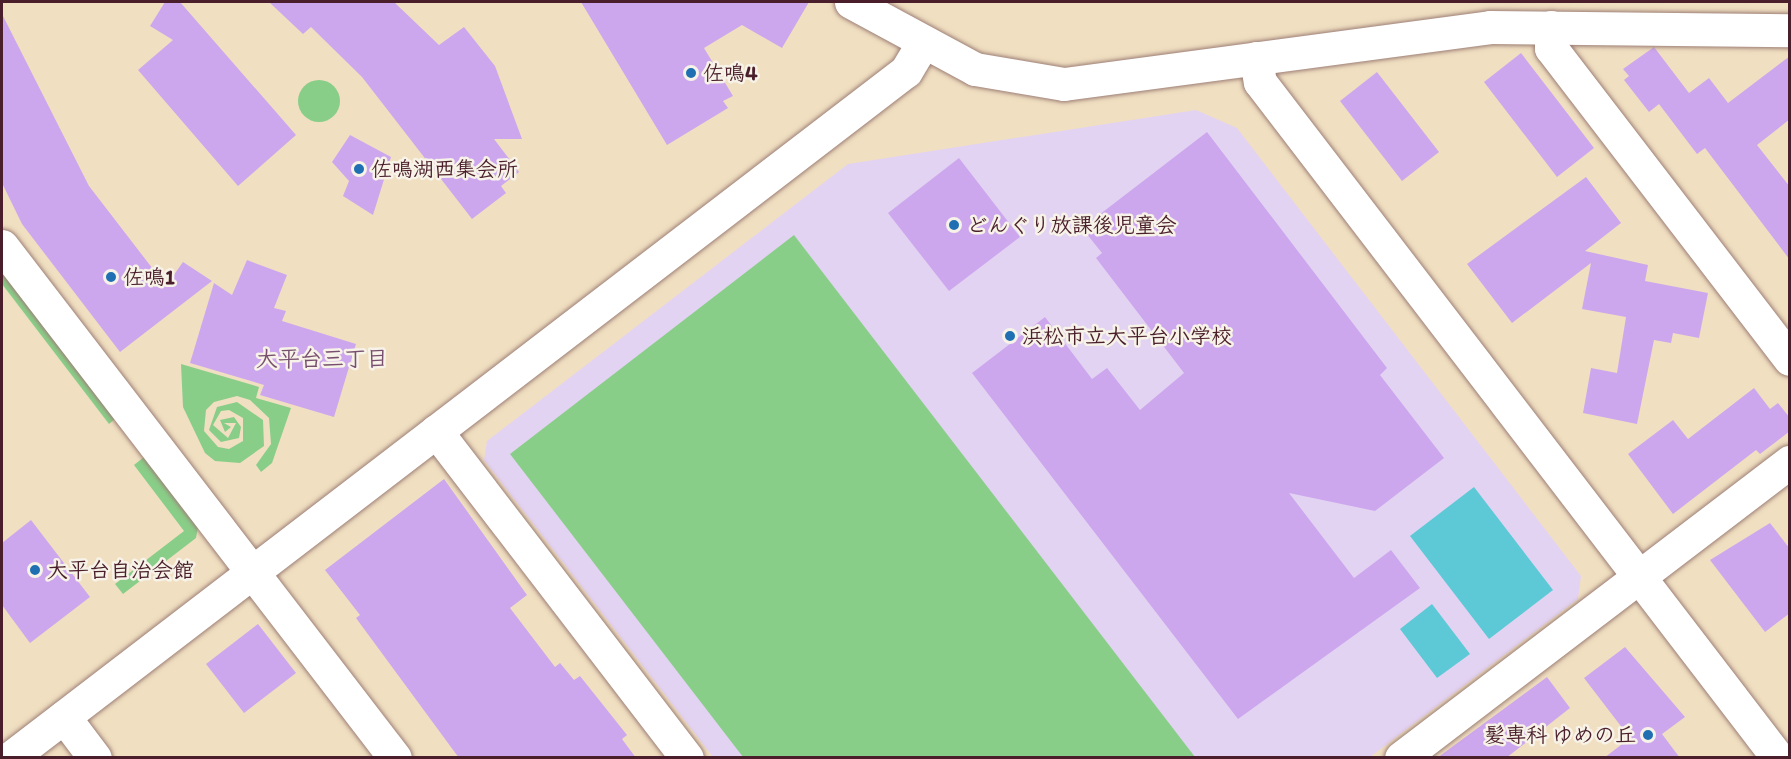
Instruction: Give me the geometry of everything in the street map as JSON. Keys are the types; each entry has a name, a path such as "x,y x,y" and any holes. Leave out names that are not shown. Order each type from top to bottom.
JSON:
{"street":[{"path":"851,2 922,43 975,69 1064,84 1448,30 1551,27 1790,30"},
{"path":"1551,27 1551,48 1790,359"},
{"path":"10,758 906,71 922,43"},
{"path":"1256,58 1260,82 1778,758"},
{"path":"2,246 394,758"},
{"path":"436,431 687,758"},
{"path":"1401,758 1638,575 1790,462"},
{"path":"64,717 95,758"}],"shaded area":[{"name":"浜松市立大平台小学校","path":"1196,110 1237,128 1581,576 1578,599 1370,757 713,757 484,460 487,441 848,164"}],"green space":[{"path":"319,80 327,81 334,86 339,93 339,109 334,116 327,121 319,122 311,121 304,116 299,109 298,101 299,93 304,86 311,81"},
{"path":"794,235 1195,757 743,757 510,454"},
{"path":"2,271 115,419 109,424 2,284"},
{"path":"181,364 259,387 256,398 291,408 272,463 261,472 256,465 271,444 269,418 250,400 237,396 214,402 206,410 204,431 218,447 229,449 243,441 243,418 229,410 221,411 213,425 228,438 236,423 224,423 231,427 225,432 220,420 234,417 241,427 239,438 221,442 209,430 217,407 237,402 263,420 264,446 240,463 215,461 205,453 183,407"},
{"path":"144,457 198,527 196,538 123,594 115,584 184,531 134,465"}],"water":[{"path":"1474,487 1553,590 1489,639 1410,536"},
{"path":"1432,604 1470,654 1437,678 1400,629"}],"building":[{"path":"165,2 180,2 296,135 238,186 138,70 173,40 150,26"},
{"path":"269,2 394,2 439,45 464,27 495,66 522,139 494,139 519,172 501,186 506,193 472,219 362,77 311,27 303,34"},
{"name":"佐鳴4","path":"581,2 809,2 782,48 742,25 704,48 733,96 723,101 728,108 667,145"},
{"path":"2,14 89,186 166,286 183,262 212,281 120,352 22,224 2,183"},
{"path":"1654,47 1689,93 1709,78 1728,103 1790,56 1790,119 1757,145 1790,187 1790,260 1705,148 1697,154 1659,104 1649,112 1624,80 1629,76 1623,69"},
{"path":"1521,53 1594,148 1557,177 1484,82"},
{"path":"1377,72 1439,152 1402,181 1340,101"},
{"path":"1207,132 1387,368 1380,375 1444,458 1375,511 1289,493 1354,578 1391,550 1420,588 1238,719 972,373 1045,317 1092,379 1107,368 1140,410 1184,373 1096,258 1102,253 1082,228"},
{"name":"佐鳴湖西集会所","path":"350,135 391,157 373,215 343,196 349,181 332,162"},
{"name":"どんぐり放課後児童会","path":"959,158 1020,237 949,291 888,213"},
{"path":"1586,177 1621,223 1585,251 1648,265 1645,281 1708,293 1699,338 1673,333 1671,343 1654,340 1637,424 1583,413 1591,368 1617,373 1626,317 1582,309 1591,263 1512,323 1467,264"},
{"path":"247,260 287,275 274,308 286,311 282,321 356,344 334,417 260,395 264,385 190,363 214,283 232,295"},
{"path":"1754,388 1770,409 1778,403 1790,418 1790,431 1760,454 1756,450 1673,514 1628,454 1673,420 1688,439"},
{"path":"444,479 527,595 510,608 555,667 560,663 574,680 580,676 627,735 622,739 636,758 459,758 356,618 360,615 325,570"},
{"name":"大平台自治会館","path":"31,520 90,597 30,643 2,605 2,543"},
{"path":"1770,523 1790,549 1790,613 1765,632 1710,560"},
{"path":"258,624 296,673 244,713 206,664"},
{"path":"1625,647 1685,717 1662,734 1680,758 1604,758 1630,738 1584,678"},
{"path":"1547,677 1570,708 1506,758 1437,758"}],"place":[{"name":"佐鳴4","path":"691,73"},
{"name":"佐鳴湖西集会所","path":"359,169"},
{"name":"どんぐり放課後児童会","path":"954,225"},
{"name":"佐鳴1","path":"111,277"},
{"name":"浜松市立大平台小学校","path":"1010,336"},
{"name":"大平台自治会館","path":"35,570"},
{"name":"髪専科 ゆめの丘","path":"1648,735"}],"district":[{"name":"大平台三丁目","path":"322,359"}]}
